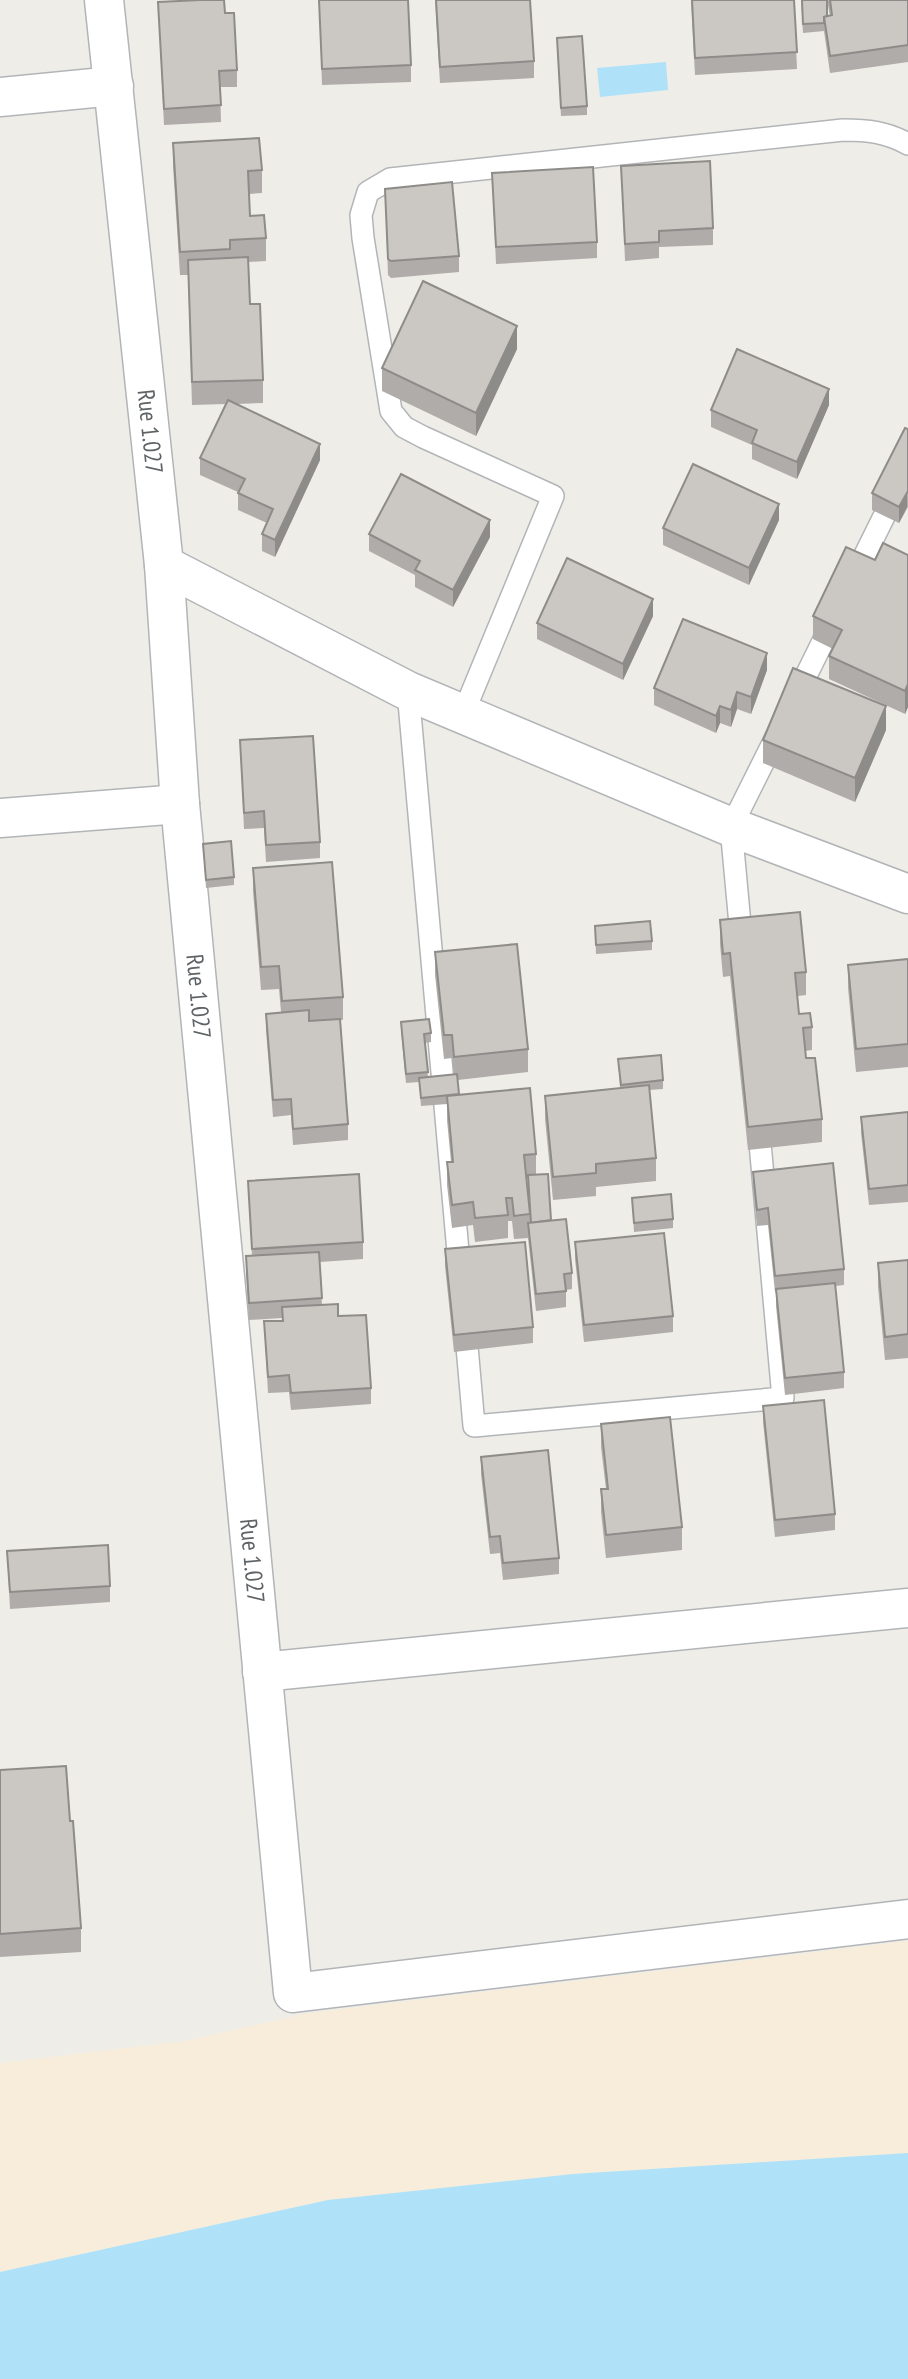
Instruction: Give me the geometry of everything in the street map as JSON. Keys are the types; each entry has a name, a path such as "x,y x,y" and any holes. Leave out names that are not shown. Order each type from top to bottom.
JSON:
{"street":[{"name":"Rue 1.027","path":"104,0 164,565 180,804 293,1993 908,1919"},
{"path":"0,97 114,86"},
{"path":"164,565 408,691 732,827 908,894"},
{"path":"0,818 180,804"},
{"path":"262,1672 908,1608"}],"lane":[{"path":"463,714 553,496 423,437 404,427 391,411 363,238 361,215 368,192 390,179 843,130 889,134 908,144"},
{"path":"744,967 732,827 908,468"},
{"path":"408,691 474,1426 783,1398 757,1106"}],"sand":[{"path":"908,1941 908,2153 573,2174 328,2200 0,2272 0,2063 186,2041 309,2013"}],"water":[{"path":"666,62 668,90 600,97 597,68"},
{"path":"908,2153 908,2379 0,2379 0,2272 328,2200 573,2174"}],"building":[{"path":"224,0 225,13 234,13 237,70 219,71 221,105 164,109 158,2"},
{"path":"319,0 408,0 411,65 322,69"},
{"path":"436,0 530,0 534,61 440,67"},
{"path":"692,0 794,0 797,52 695,58"},
{"path":"802,0 827,0 824,23 803,24"},
{"path":"830,0 908,0 908,45 830,56 824,17 832,15"},
{"path":"582,36 587,106 561,108 557,38"},
{"path":"259,138 262,170 248,171 250,216 264,215 266,238 230,240 230,249 180,252 173,143"},
{"path":"710,161 713,228 659,231 659,242 625,244 621,166"},
{"path":"593,167 597,242 496,247 492,173"},
{"path":"452,182 459,256 391,261 388,259 385,189"},
{"path":"248,257 250,304 260,304 263,380 192,382 188,260"},
{"path":"423,281 517,326 476,413 382,368"},
{"path":"737,349 829,389 797,462 752,443 757,430 711,410"},
{"path":"228,400 320,444 275,540 262,534 273,509 238,493 245,479 200,458"},
{"path":"905,428 908,429 908,491 899,507 872,493"},
{"path":"693,464 779,504 749,568 663,528"},
{"path":"401,474 490,520 453,590 415,570 420,561 369,534"},
{"path":"883,543 908,555 908,684 905,691 829,656 842,630 813,616 846,547 875,560"},
{"path":"567,558 653,599 623,664 537,623"},
{"path":"683,619 767,653 751,697 737,692 731,710 720,706 716,716 654,688"},
{"path":"793,668 886,706 855,778 763,740"},
{"path":"313,736 320,842 266,845 264,811 244,813 240,740"},
{"path":"231,841 234,877 206,880 203,844"},
{"path":"332,862 343,997 282,1001 279,966 261,967 253,868"},
{"path":"800,912 806,972 795,973 799,1014 810,1013 812,1027 803,1028 806,1058 815,1058 822,1119 748,1127 730,953 723,954 720,920"},
{"path":"650,921 652,941 596,945 595,926"},
{"path":"517,944 528,1049 454,1057 452,1035 444,1035 435,952"},
{"path":"908,959 908,1044 856,1049 848,965"},
{"path":"309,1010 309,1021 340,1019 348,1124 293,1129 291,1099 273,1100 266,1014"},
{"path":"429,1019 431,1033 424,1034 428,1072 406,1074 401,1022"},
{"path":"661,1055 663,1080 621,1085 618,1059"},
{"path":"457,1074 459,1094 421,1098 419,1078"},
{"path":"649,1085 656,1158 596,1164 596,1173 553,1177 545,1096"},
{"path":"530,1088 536,1154 524,1155 530,1214 514,1216 512,1198 506,1198 508,1215 475,1218 473,1202 452,1205 447,1162 453,1162 447,1096"},
{"path":"908,1112 908,1185 869,1189 861,1117"},
{"path":"833,1163 844,1269 775,1276 768,1208 757,1210 753,1172"},
{"path":"359,1174 363,1242 252,1249 248,1181"},
{"path":"548,1174 551,1220 531,1223 528,1175"},
{"path":"671,1194 673,1219 634,1223 632,1198"},
{"path":"566,1219 572,1273 564,1274 566,1291 536,1294 528,1223"},
{"path":"664,1233 673,1316 584,1325 575,1242"},
{"path":"525,1242 533,1327 454,1335 445,1249"},
{"path":"319,1252 322,1298 249,1303 246,1256"},
{"path":"908,1260 908,1334 885,1337 878,1263"},
{"path":"835,1283 844,1372 785,1378 776,1289"},
{"path":"338,1304 338,1316 366,1315 371,1388 291,1393 289,1375 268,1377 264,1321 283,1321 282,1307"},
{"path":"824,1400 835,1514 775,1520 763,1406"},
{"path":"670,1417 682,1527 606,1535 601,1489 608,1489 601,1424"},
{"path":"548,1450 559,1558 503,1563 500,1536 490,1537 481,1457"},
{"path":"108,1545 110,1586 10,1592 7,1551"},
{"path":"66,1766 81,1928 0,1934 0,1770"}]}
